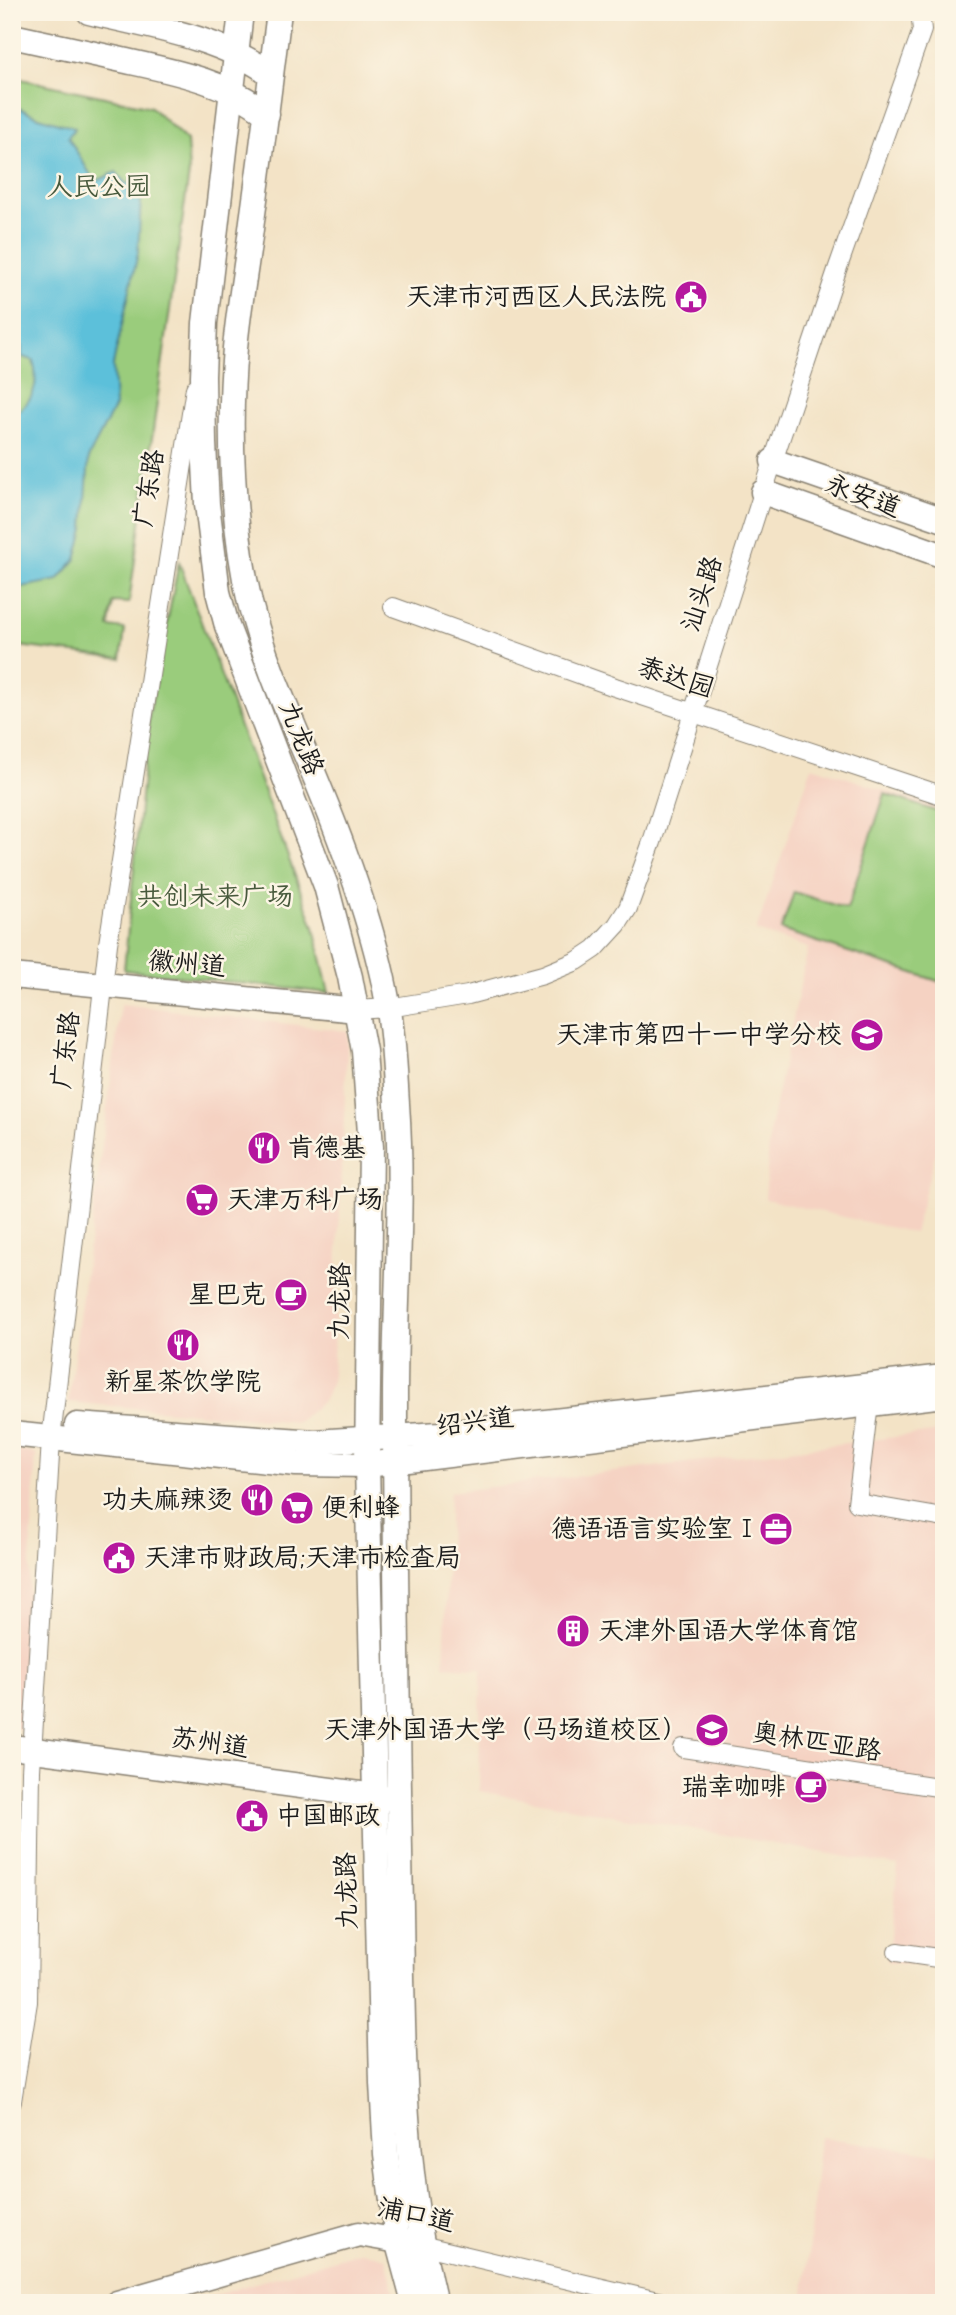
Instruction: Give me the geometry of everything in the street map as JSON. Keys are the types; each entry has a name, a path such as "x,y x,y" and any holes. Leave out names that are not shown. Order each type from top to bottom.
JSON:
{"main road":[{"path":"89,12 189,36 236,53 271,74"},
{"name":"广东路","path":"205,323 241,12"},
{"path":"267,114 279,12"},
{"path":"12,36 181,73 233,92 254,103 267,114"},
{"name":"九龙路","path":"267,114 236,346 233,447 243,565 250,603 264,649 294,730 320,789 371,937 388,1007 398,1123 396,1463 399,1800 403,2042 411,2160 409,2243 414,2303"},
{"name":"九龙路","path":"205,323 204,443 209,530 218,592 227,626 251,692 326,886 357,1010 365,1065 371,1147 367,1465 374,1796 386,2154 409,2243 435,2303"},
{"name":"永安道","path":"773,461 944,520"},
{"name":"永安道","path":"763,492 944,556"},
{"name":"徽州道","path":"12,976 357,1010"},
{"name":"绍兴道","path":"12,1434 52,1431 292,1441 367,1439 481,1429 944,1377"},
{"name":"绍兴道","path":"12,1419 52,1431 296,1464 367,1465 944,1395"},
{"name":"苏州道","path":"23,1748 399,1800"},
{"name":"浦口道","path":"117,2303 359,2234 409,2243"}],"street":[{"name":"汕头路","path":"357,1010 468,995 543,975 577,961 595,950 628,908 652,842 773,461 922,30 920,12"},
{"name":"广东路","path":"12,2101 28,2002 31,1771 23,1748 52,1431 104,986 139,737 205,323"},
{"name":"泰达园","path":"393,607 615,687 944,796"},
{"path":"869,1403 857,1503 944,1518"},
{"name":"奥林匹亚路","path":"683,1748 944,1788"},
{"path":"897,1952 944,1959"},
{"name":"浦口道","path":"409,2243 666,2303"}],"shaded area":[{"name":"天津市第四十一中学分校","path":"812,766 944,810 944,1121 914,1233 765,1199 770,1129 808,948 756,931"},
{"name":"天津万科广场","path":"121,1004 348,1031 332,1381 324,1399 297,1422 68,1402"},
{"name":"天津外国语大学（马场道校区）","path":"944,1431 944,1969 887,1962 898,1866 479,1791 481,1669 444,1666 450,1492"},
{"path":"12,1450 36,1453 21,1729 12,1728"},
{"path":"944,2105 944,2303 803,2303 820,2137 938,2154"},
{"path":"362,2251 386,2258 397,2303 189,2303"}],"green space":[{"name":"人民公园","path":"12,77 151,107 187,141 189,173 129,603 113,602 109,627 125,629 121,659 12,645"},
{"name":"共创未来广场","path":"179,562 314,927 329,993 124,970 149,715"},
{"path":"885,794 944,814 944,983 781,930 794,892 847,909"}],"water":[{"path":"12,105 75,128 68,137 95,182 116,172 126,184 142,179 138,253 113,365 115,406 89,456 84,529 76,559 58,580 17,588 12,588 12,416 30,398 36,377 33,360 22,357 21,343 12,344"}],"place":[{"name":"天津市河西区人民法院","path":"691,297"},
{"name":"天津市第四十一中学分校","path":"867,1035"},
{"name":"肯德基","path":"264,1148"},
{"name":"天津万科广场","path":"202,1200"},
{"name":"星巴克","path":"291,1295"},
{"name":"新星茶饮学院","path":"183,1345"},
{"name":"功夫麻辣烫","path":"257,1500"},
{"name":"便利蜂","path":"297,1508"},
{"name":"德语语言实验室 I","path":"776,1529"},
{"name":"天津市财政局;天津市检查局","path":"119,1558"},
{"name":"天津外国语大学体育馆","path":"573,1631"},
{"name":"天津外国语大学（马场道校区）","path":"712,1730"},
{"name":"瑞幸咖啡","path":"811,1787"},
{"name":"中国邮政","path":"252,1816"}]}
